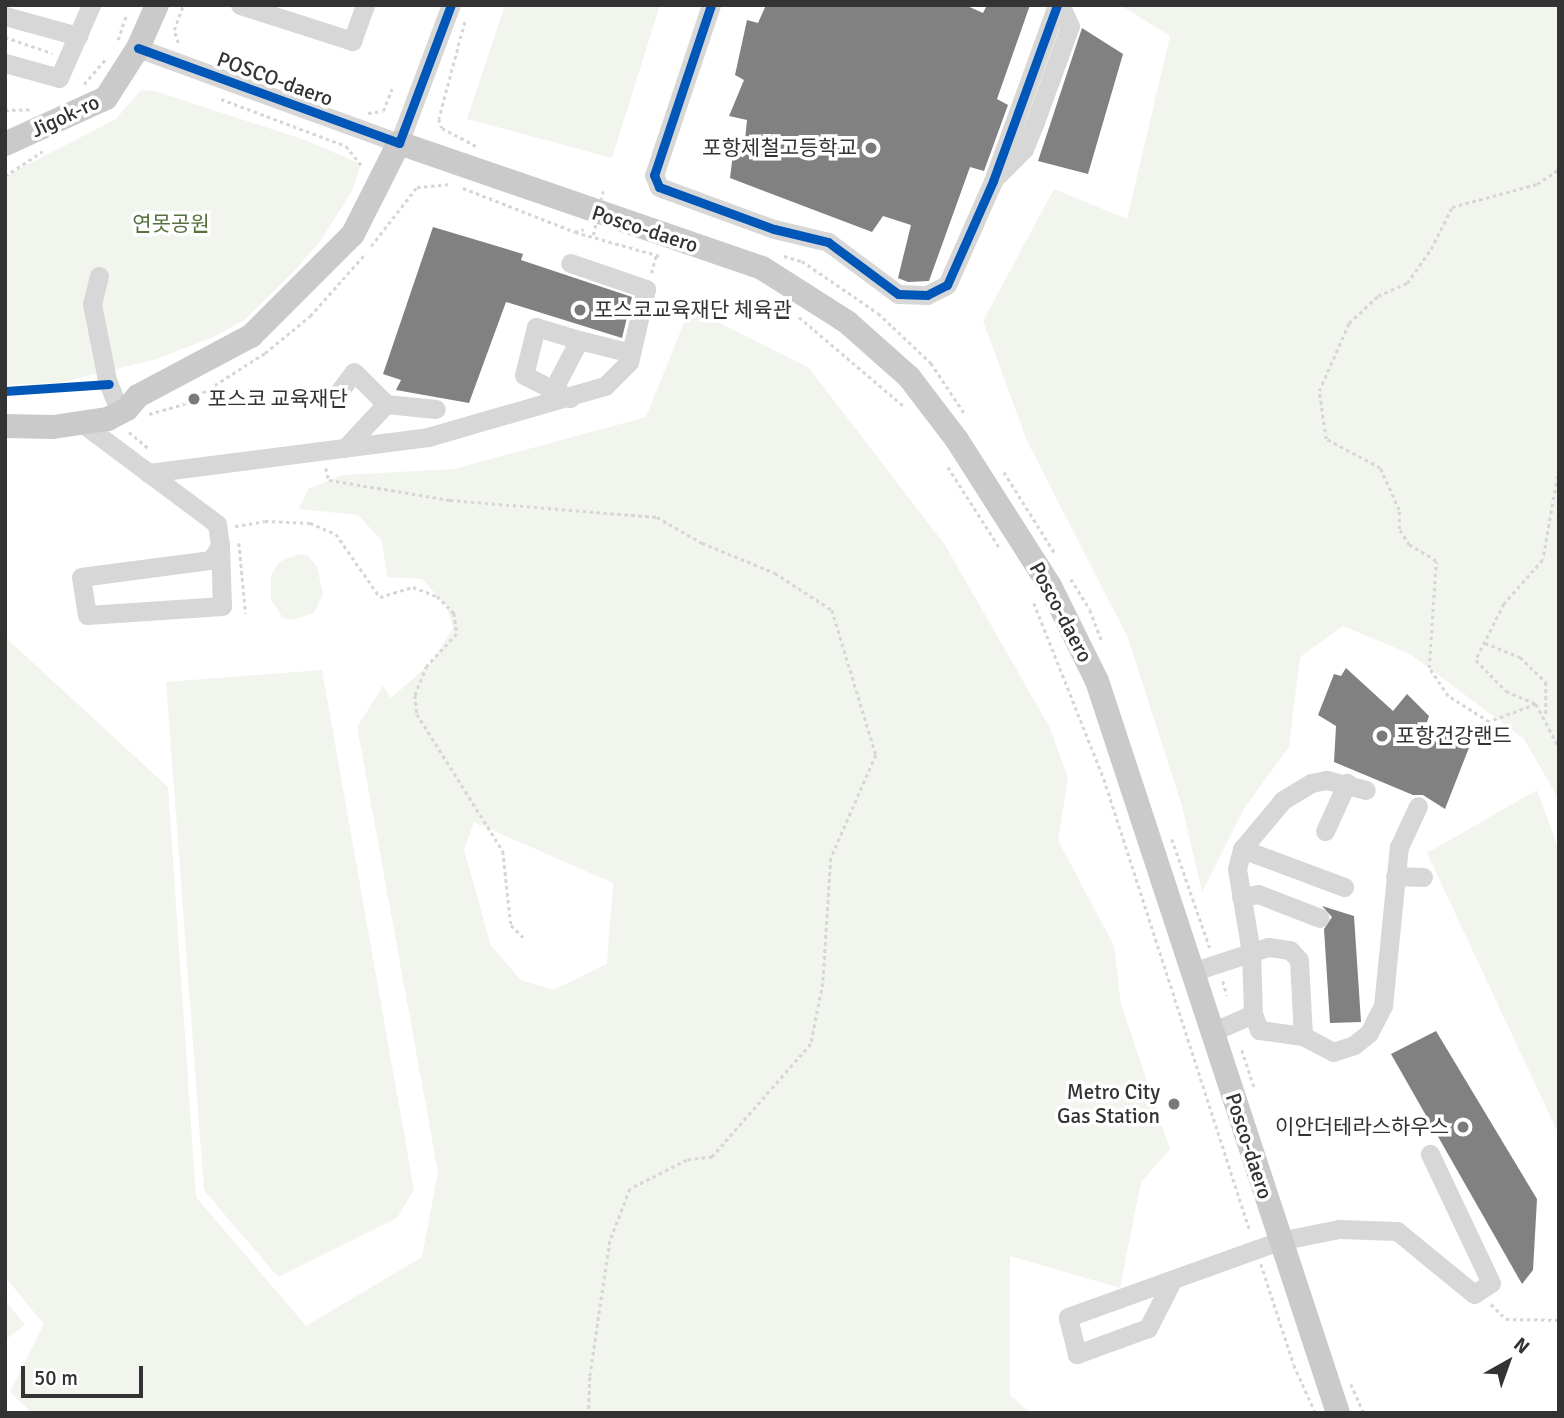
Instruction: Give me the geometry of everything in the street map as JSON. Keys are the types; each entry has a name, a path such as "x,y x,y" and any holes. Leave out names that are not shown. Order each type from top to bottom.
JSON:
{"main road":[{"name":"Jigok-ro","path":"5,144 106,97 138,48 157,5"},
{"path":"5,426 83,424 120,413 138,396 251,337 331,260 367,213 400,143"},
{"name":"Posco-daero","path":"400,143 762,268 839,315 909,377 957,440 1067,617 1097,681 1212,1032 1268,1245 1338,1413"}],"street":[{"path":"5,63 59,78 70,59 91,5"},
{"path":"240,5 352,41 365,5"},
{"path":"711,5 654,175 659,187 793,234 828,242 898,294 927,295 947,285 993,181 1058,5"},
{"path":"400,143 457,10"},
{"path":"5,16 78,36"},
{"name":"POSCO-daero","path":"138,48 400,143"},
{"path":"148,473 428,437 561,394 605,386 629,362 646,289 570,263"},
{"path":"99,276 92,304 107,380 120,413"},
{"path":"561,394 524,375 536,327 631,353"},
{"path":"561,394 579,340"},
{"path":"332,401 354,372 386,404 436,409"},
{"path":"345,448 386,404"},
{"path":"83,424 211,519 219,538 222,606 87,615 81,577 211,560 219,538"},
{"path":"1325,831 1356,786 1311,783 1283,800 1242,849 1237,869 1251,952 1253,1014 1259,1030 1303,1036 1333,1052 1354,1045 1369,1033 1383,1006 1399,847 1418,806"},
{"path":"1242,849 1344,887"},
{"path":"1395,876 1423,877"},
{"path":"1241,897 1258,894 1320,918"},
{"path":"1192,972 1268,947 1290,950 1299,960 1303,1036"},
{"path":"1212,1032 1253,1014"},
{"path":"1171,1283 1148,1328 1077,1354 1068,1317 1171,1283 1268,1245 1339,1229 1397,1231 1474,1294 1491,1283 1430,1154"}],"path":[{"path":"174,30 183,5"},
{"path":"457,10 466,28 439,119 442,128 456,138 484,149"},
{"path":"5,37 70,59"},
{"path":"357,110 383,111 395,76"},
{"path":"213,95 346,146 366,170"},
{"path":"1536,704 1489,722 1448,696 1429,668 1436,561 1409,545 1399,529 1399,510 1380,468 1326,439 1319,391 1349,323 1378,296 1406,283 1431,249 1452,207 1536,184 1559,169"},
{"path":"431,183 454,184 575,232 656,255"},
{"path":"593,235 603,191"},
{"path":"589,192 613,200"},
{"path":"575,232 582,228 605,233 610,242"},
{"path":"789,311 874,377 909,411"},
{"path":"345,448 325,461 329,480 450,500 657,517 702,543 775,573 831,610 876,755 831,858 823,983 811,1044 712,1157 687,1160 630,1189 610,1241 590,1377 589,1413"},
{"path":"945,461 1006,557"},
{"path":"1559,470 1543,560 1504,604 1476,660 1506,691 1536,704 1546,717 1559,747"},
{"path":"219,538 265,521 310,523 336,534 380,597 413,587 438,596 454,613 457,634 427,666 415,695 417,714 503,852 511,925 525,939"},
{"path":"1034,602 1104,779 1268,1245 1294,1365 1315,1413"},
{"path":"1485,643 1520,657 1546,682 1546,717"},
{"path":"1221,976 1227,995"},
{"path":"1506,1319 1559,1320"}],"green space":[{"path":"505,5 660,5 612,158 467,119"},
{"path":"1120,5 1559,5 1559,800 1524,739 1410,654 1343,626 1300,657 1289,747 1245,807 1202,892 1182,806 1128,638 1027,441 983,321 1054,189 1127,219 1170,36"},
{"name":"연못공원","path":"141,90 155,91 305,140 361,164 352,191 319,243 294,271 244,320 218,335 157,359 58,383 5,385 5,182 11,173 116,119"},
{"path":"690,308 809,368 945,545 1050,728 1068,778 1058,840 1114,946 1121,1004 1170,1149 1141,1182 1120,1288 1010,1256 1010,1395 1031,1413 32,1413 10,1392 44,1324 5,1277 5,637 168,787 196,1197 306,1326 422,1257 438,1172 357,727 383,686 391,698 431,663 453,628 446,605 422,579 387,577 382,541 358,515 299,509 308,489 343,475 454,469 646,417","holes":["474,822 613,883 607,964 553,990 521,980 491,946 464,850"]},
{"path":"298,554 308,556 317,567 323,594 314,613 292,620 283,618 271,600 271,576 279,562"},
{"path":"322,670 414,1190 397,1218 278,1277 204,1190 166,682"},
{"path":"1537,790 1559,850 1559,1135 1427,853"},
{"path":"5,1300 25,1325 5,1340"}],"building":[{"name":"포항제철고등학교","path":"766,5 965,5 983,13 987,5 1030,5 997,99 1008,105 984,171 970,167 929,281 908,282 898,278 911,225 883,216 872,232 730,178 734,146 744,150 747,120 729,116 744,80 735,75 747,20 758,23"},
{"path":"1082,28 1123,54 1088,174 1038,161"},
{"name":"포스코교육재단 체육관","path":"433,227 523,254 521,260 632,297 622,338 506,302 469,403 396,390 401,380 383,374"},
{"name":"포항건강랜드","path":"1346,668 1393,711 1407,694 1429,716 1426,725 1472,740 1445,809 1423,795 1413,795 1334,762 1336,726 1318,715 1334,674 1341,676"},
{"path":"1322,906 1354,916 1361,1022 1330,1023 1324,929 1332,917"},
{"name":"이안더테라스하우스","path":"1436,1031 1537,1199 1533,1270 1522,1284 1391,1054"}],"cycle path":[{"path":"138,48 399,143 451,5"},
{"path":"711,5 654,175 659,187 774,229 828,242 898,294 927,295 947,285 993,181 1057,5"},
{"path":"5,391 109,384"}],"place":[{"name":"포항제철고등학교","path":"871,148"},
{"name":"포스코교육재단 체육관","path":"580,310"},
{"name":"포스코 교육재단","path":"194,399"},
{"name":"포항건강랜드","path":"1382,736"},
{"name":"Metro City Gas Station","path":"1174,1104"},
{"name":"이안더테라스하우스","path":"1463,1127"}]}
